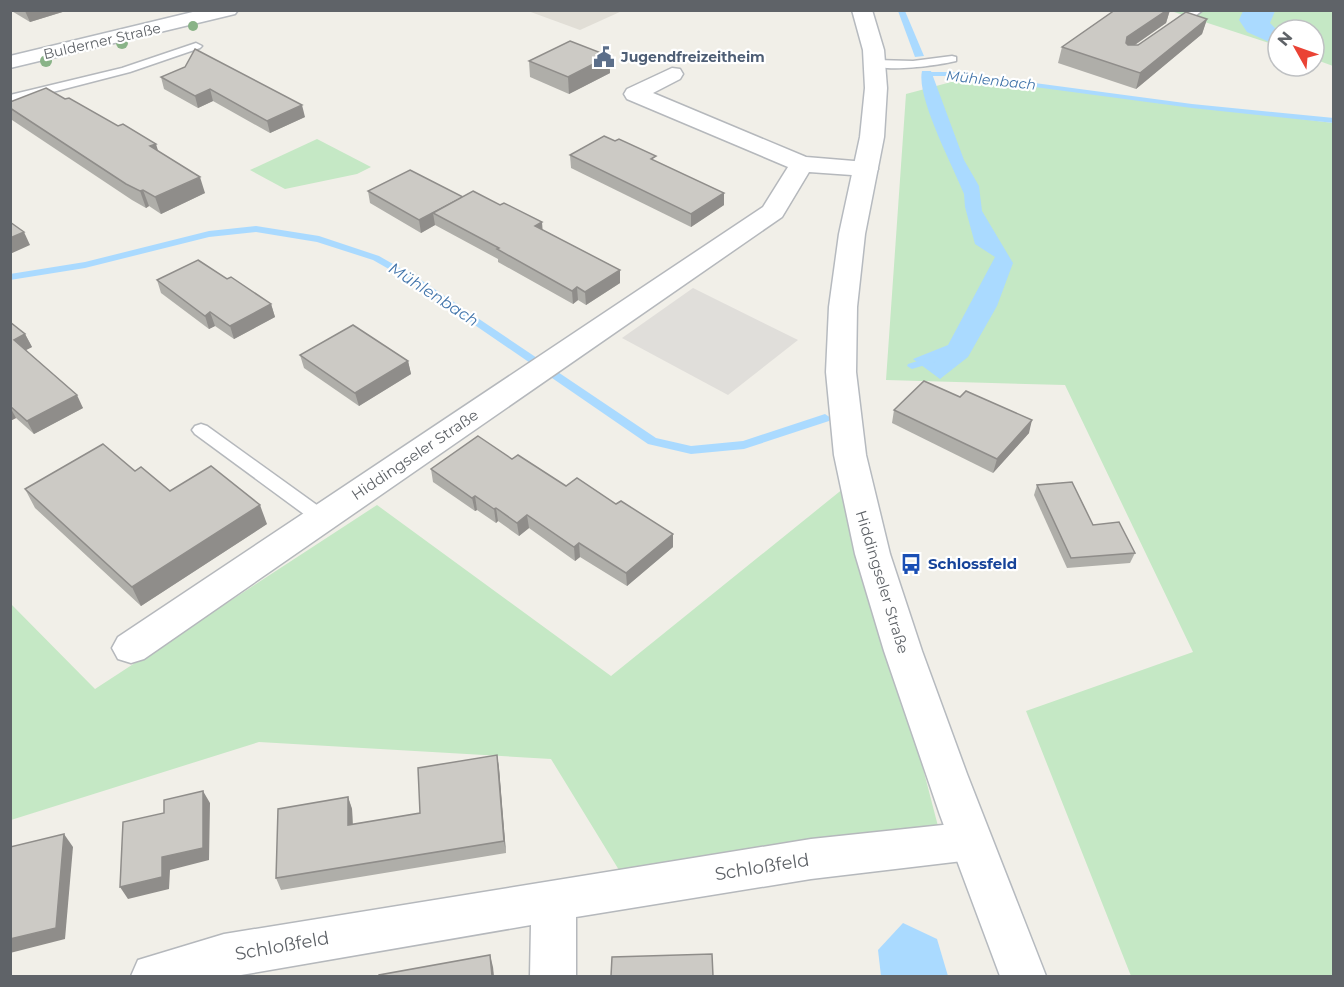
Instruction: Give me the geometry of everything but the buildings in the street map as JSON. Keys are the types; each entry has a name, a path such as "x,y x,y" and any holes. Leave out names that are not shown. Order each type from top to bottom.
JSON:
{"street":[{"name":"Bulderner Straße","path":"10,62 228,10"},
{"name":"Hiddingseler Straße","path":"862,10 875,63 875,91 866,169 848,258 843,321 842,388 855,489 875,567 937,752 1023,976"},
{"path":"672,74 635,94 802,164 866,169"},
{"name":"Hiddingseler Straße","path":"130,648 773,212 802,164"},
{"name":"Schloßfeld","path":"154,976 224,956 554,900 812,859 970,841"},
{"path":"553,976 554,900"}],"lane":[{"path":"1164,33 1198,10"},
{"path":"10,99 126,70 196,46"},
{"path":"875,63 913,64 952,59"},
{"path":"201,430 322,518"}],"shaded area":[{"path":"528,11 622,11 580,30"},
{"path":"693,288 798,340 728,395 622,338"}],"green space":[{"path":"1171,11 1333,11 1333,66 1326,63 1326,18 1266,18 1266,42"},
{"path":"970,77 1333,123 1333,976 1131,976 1026,711 1193,652 1065,385 886,380 906,94"},
{"path":"317,139 371,167 357,174 285,189 250,170"},
{"path":"849,484 939,830 630,888 551,759 259,742 11,820 10,603 95,689 377,505 611,676"}],"water":[{"path":"898,11 905,11 924,56 915,57"},
{"path":"1243,11 1275,11 1272,18 1266,18 1266,41 1247,32 1239,20"},
{"path":"922,71 931,71 964,160 979,186 982,211 1013,263 997,306 968,357 940,379 913,359 948,345 995,257 975,244 965,207 964,194 924,97"},
{"path":"903,923 937,939 948,976 881,976 878,950"}],"waterway":[{"name":"Mühlenbach","path":"928,83 925,74 953,74 1192,106 1334,121"},
{"name":"Mühlenbach","path":"10,277 85,265 209,234 256,229 319,239 376,258 418,282 652,441 691,450 744,445 825,418"},
{"name":"Mühlenbach","path":"912,366 934,359"}],"place":[{"name":"Jugendfreizeitheim","path":"604,57"},
{"name":"Schlossfeld","path":"911,564"}]}
